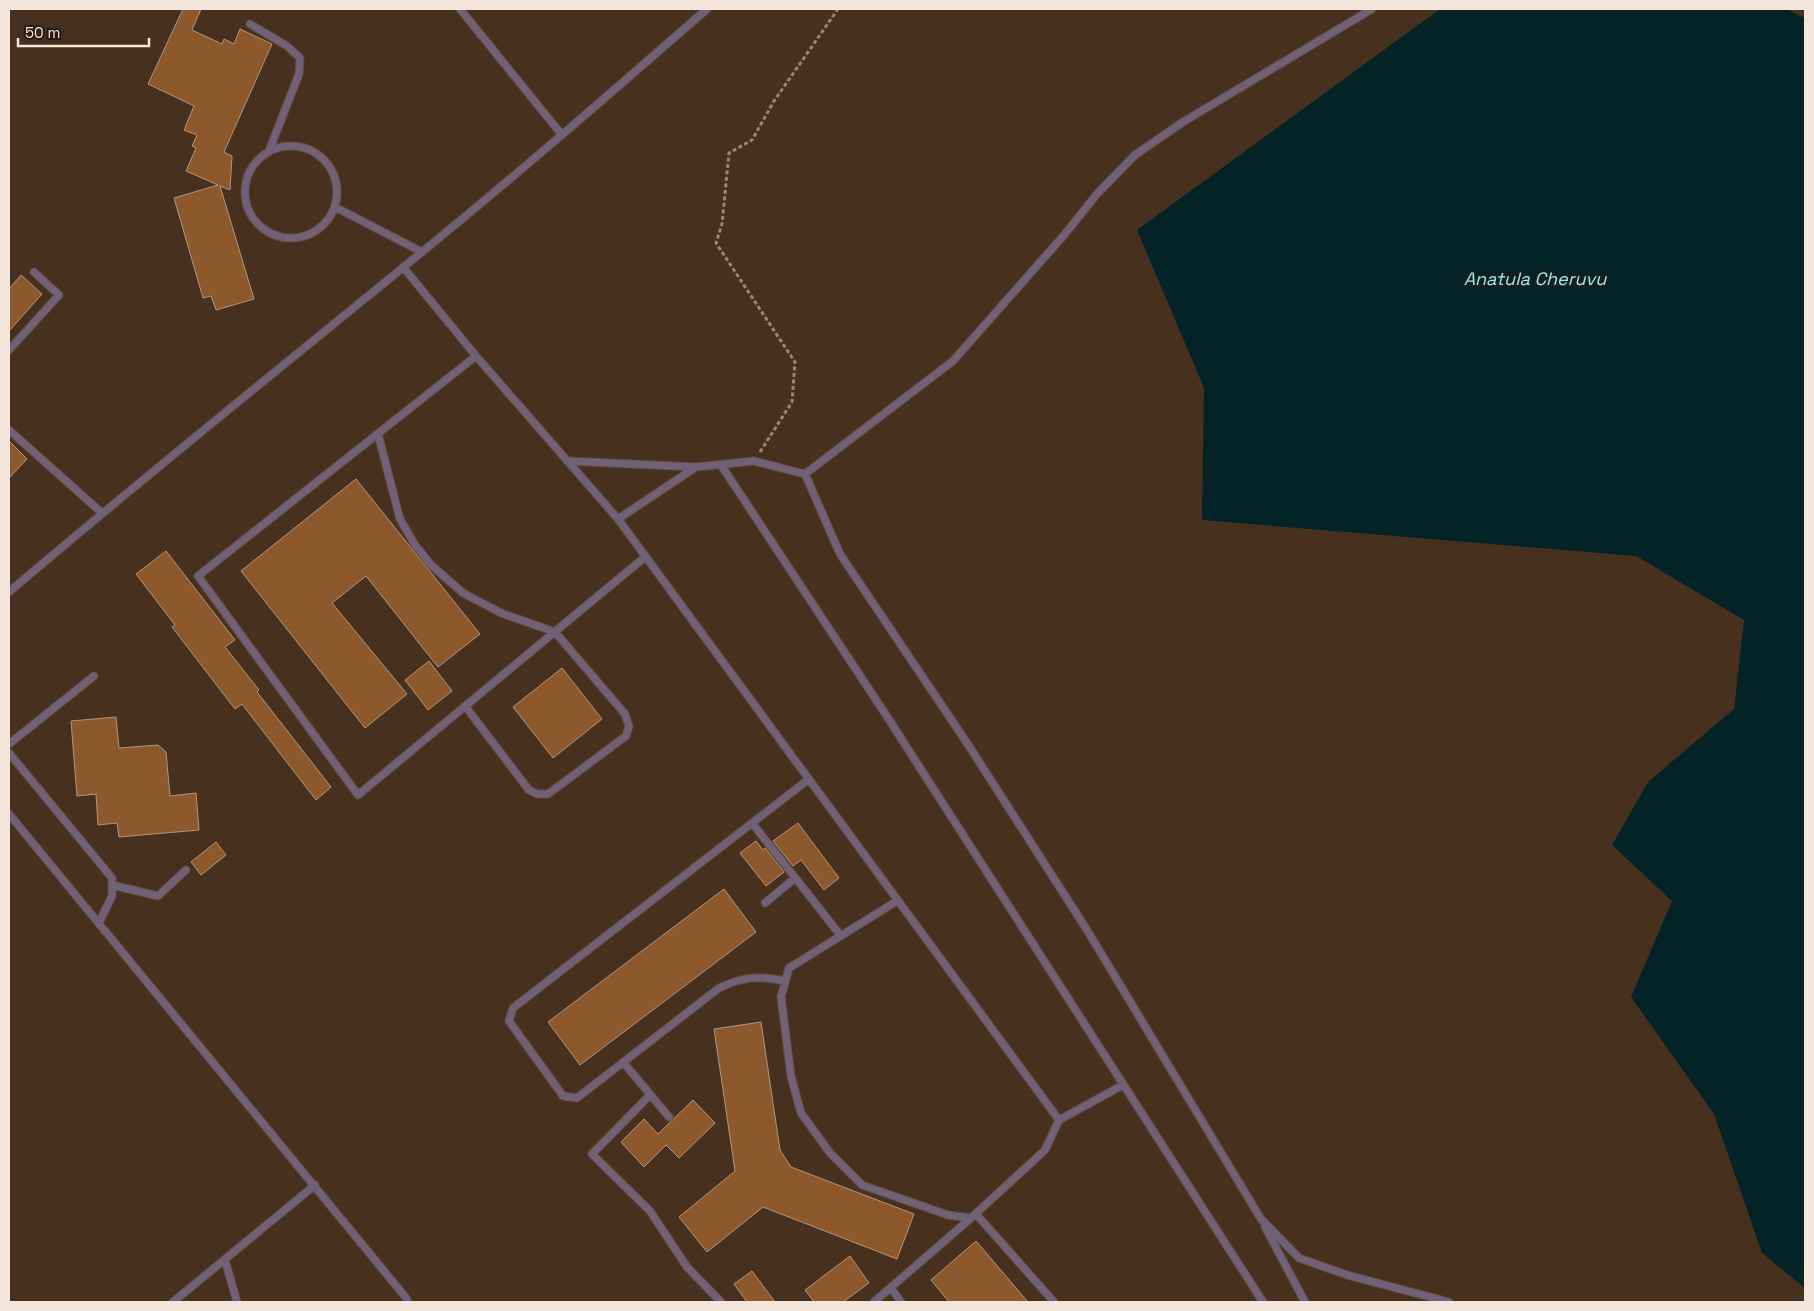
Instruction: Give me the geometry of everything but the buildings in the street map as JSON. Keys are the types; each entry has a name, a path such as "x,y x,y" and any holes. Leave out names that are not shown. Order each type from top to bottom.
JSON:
{"lane":[{"path":"460,9 562,135"},
{"path":"9,592 102,512 422,252 562,135 707,9"},
{"path":"805,474 954,361 1065,234 1097,194 1135,155 1183,122 1372,9"},
{"path":"250,24 287,46 300,58 299,74 269,151"},
{"path":"284,146 300,146 315,152 327,162 335,176 338,192 335,208 328,220 317,230 304,237 275,236 262,228 252,218 246,204 245,189 248,174 257,160 269,151 284,146"},
{"path":"335,208 422,252"},
{"path":"403,267 476,356 618,519 1059,1120"},
{"path":"9,350 59,295 34,272"},
{"path":"476,356 198,576 358,795 645,557"},
{"path":"9,430 102,512"},
{"path":"378,434 400,519 415,545 431,565 463,593 500,613 555,632 625,714 629,726 626,736 548,794 537,794 529,790 465,706"},
{"path":"567,461 696,466 754,460 805,474"},
{"path":"721,464 888,718 1263,1302"},
{"path":"618,519 696,466"},
{"path":"805,474 840,554 969,746 1087,930 1261,1219 1305,1302"},
{"path":"9,744 94,676"},
{"path":"9,753 112,878 112,896 100,923"},
{"path":"784,981 768,977 756,977 740,979 719,988 577,1098 563,1096 510,1020 513,1008 809,779"},
{"path":"9,814 315,1185 407,1299 407,1302"},
{"path":"752,823 841,936"},
{"path":"112,885 158,896 186,870"},
{"path":"766,904 795,878"},
{"path":"897,901 789,968 781,997 794,1085 801,1113 830,1153 862,1185 948,1215 974,1216 1054,1302"},
{"path":"623,1062 669,1117"},
{"path":"874,1302 974,1216 1045,1150 1059,1120 1123,1085"},
{"path":"650,1095 592,1154 650,1211 687,1267 721,1302"},
{"path":"173,1302 315,1185"},
{"path":"1261,1219 1299,1258 1347,1275 1449,1302"},
{"path":"225,1260 237,1302"},
{"path":"891,1288 901,1302"}],"path":[{"path":"754,460 792,402 795,362 716,243 722,224 729,153 752,140 774,101 838,9"}],"water":[{"name":"Anatula Cheruvu","path":"1440,9 1786,9 1805,18 1805,1288 1762,1253 1714,1114 1631,997 1672,901 1612,845 1648,782 1734,709 1744,620 1636,556 1202,520 1204,388 1137,230"}]}
